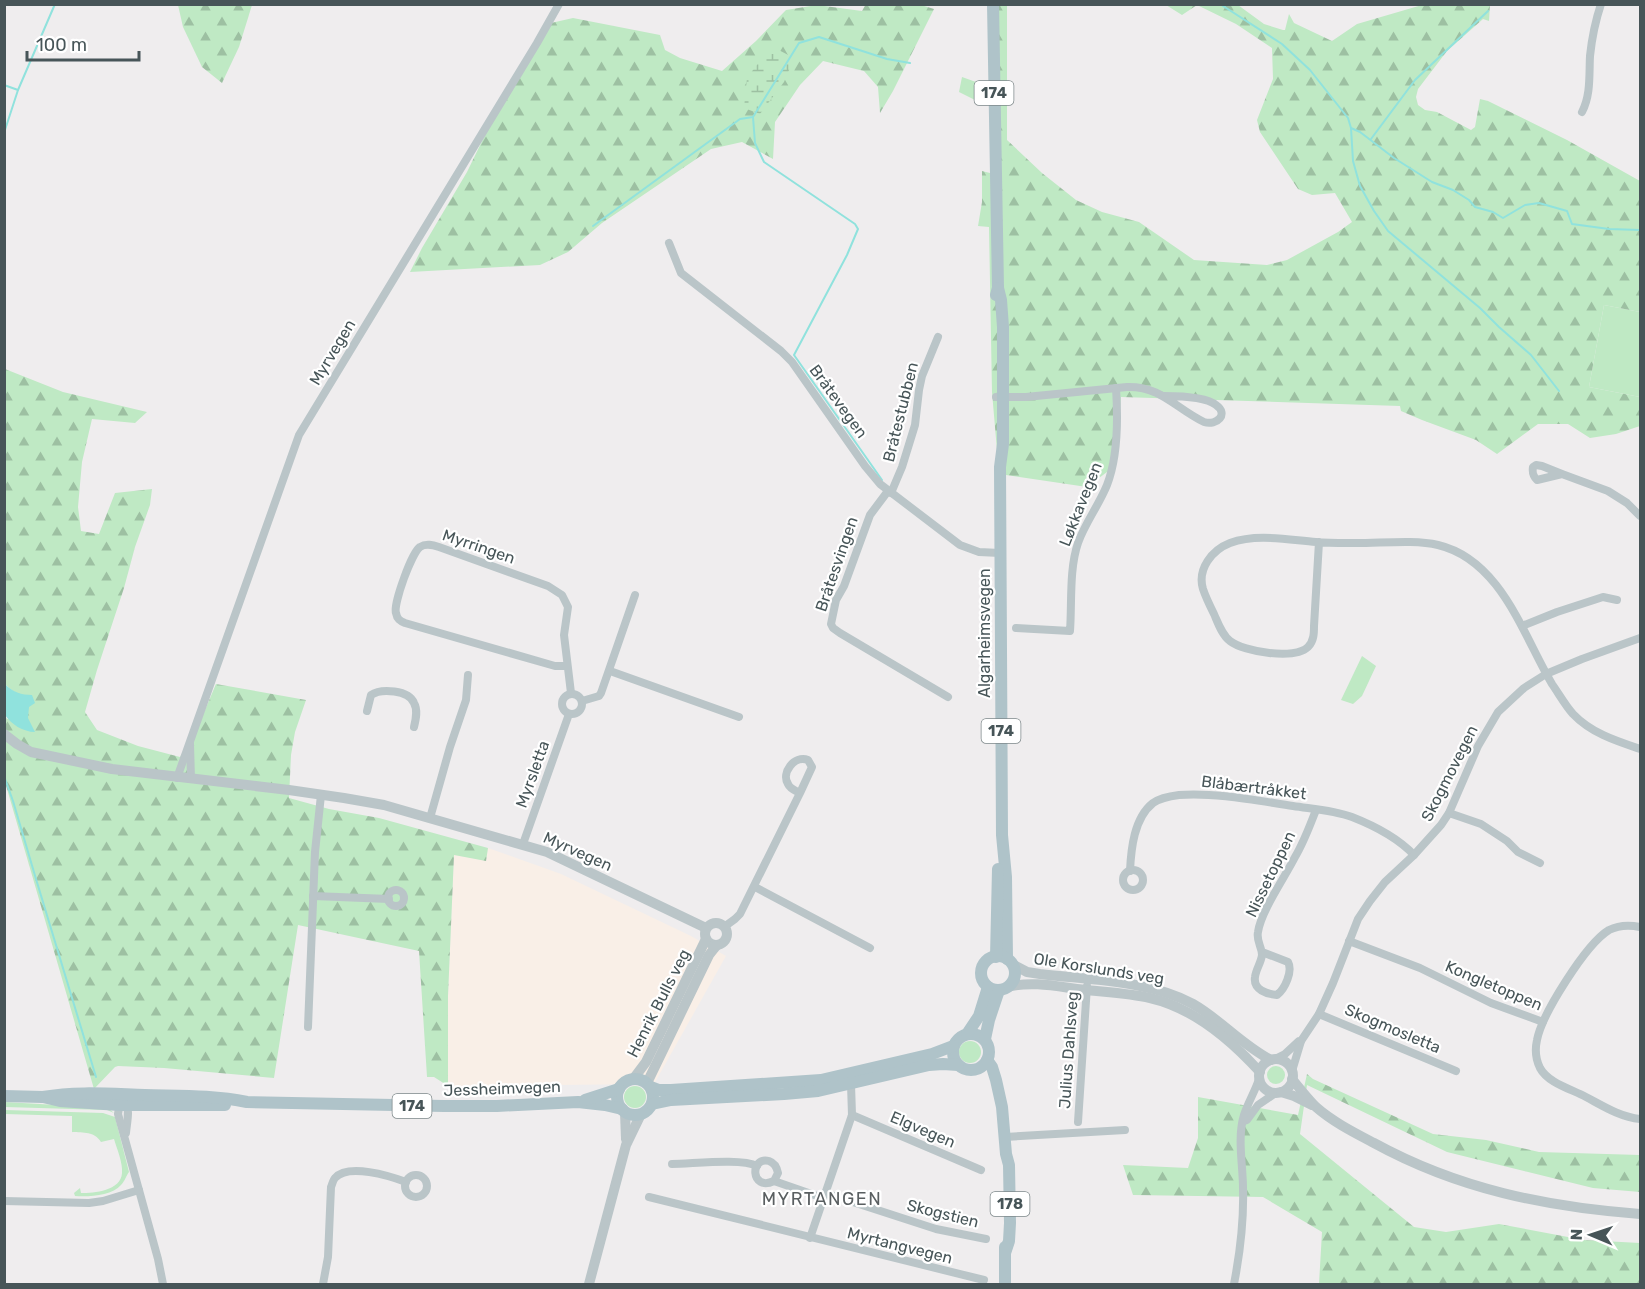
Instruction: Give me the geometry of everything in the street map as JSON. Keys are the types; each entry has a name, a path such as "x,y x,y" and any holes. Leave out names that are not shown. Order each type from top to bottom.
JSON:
{"main road":[{"name":"Algarheimsvegen","path":"993,4 998,288 1003,327 1000,396 1003,444 1000,467 1000,553 1002,835 1006,877 1005,960"},
{"name":"174","path":"619,1089 625,1081 634,1078 639,1078 649,1085 664,1090 821,1080 932,1054 953,1046 959,1038 967,1034 999,988 1013,982 1015,975 1005,960 986,962 982,968 982,979 999,988"},
{"name":"174","path":"987,1060 990,1052 985,1040 999,988"},
{"path":"967,1034 976,1034 985,1040"},
{"path":"953,1046 953,1056 958,1065"},
{"path":"972,1071 978,1069 987,1060"},
{"name":"178","path":"987,1060 992,1066 1004,1117 1005,1284"},
{"path":"652,1104 818,1091 929,1065 943,1064 958,1065 981,1075 999,1097"},
{"path":"641,1114 646,1112 652,1104 653,1093 649,1085"},
{"path":"619,1089 617,1100 623,1111"},
{"name":"Jessheimvegen","path":"578,1102 619,1089"},
{"name":"Jessheimvegen","path":"4,1096 43,1097 60,1094 123,1101 226,1105 247,1102 497,1106 578,1102 605,1105 623,1111"},
{"name":"174","path":"623,1111 633,1115 641,1114"}],"street":[{"name":"Myrvegen","path":"177,778 299,435 559,4"},
{"path":"1582,112 1588,96 1592,35 1601,4"},
{"name":"Bråtevegen","path":"669,243 681,273 792,362 874,477 889,492 960,545 979,552 1000,553"},
{"name":"Bråtestubben","path":"889,492 902,466 910,442 918,410 922,376 938,337"},
{"path":"1000,396 1026,397 1143,387 1164,396 1204,422 1215,423 1221,415 1220,409 1213,403 1187,397 1164,396"},
{"name":"Løkkavegen","path":"1016,628 1070,631 1076,551 1106,486 1114,462 1116,388"},
{"path":"1562,474 1614,494 1641,516"},
{"name":"Bråtesvingen","path":"889,492 870,515 844,586 836,600 831,624 840,633 948,696"},
{"path":"1319,542 1313,639 1309,646 1291,654 1270,653 1252,650 1229,640 1202,587 1207,560 1231,543 1276,539 1438,545 1464,556 1487,573 1497,585 1522,626 1546,674 1574,715 1603,735 1641,749"},
{"name":"Myrringen","path":"567,666 555,666 399,620 396,616 396,604 414,553 422,546 439,547 548,586 562,595 568,607 564,635 571,693"},
{"path":"582,701 599,696 635,595"},
{"path":"1522,626 1603,597 1617,600"},
{"name":"Skogmovegen","path":"1292,1075 1301,1041 1319,1014 1334,983 1358,919 1385,882 1433,835 1449,813 1478,746 1498,712 1524,688 1546,674 1582,659 1640,640"},
{"path":"610,670 739,717"},
{"path":"430,818 466,700 468,675"},
{"path":"367,711 370,695 376,691 388,690 407,695 415,704 414,727"},
{"path":"571,693 579,696 582,701 582,707 575,714 569,714 562,703 565,696 571,693"},
{"name":"Myrsletta","path":"523,844 569,714"},
{"name":"Myrvegen","path":"4,734 31,752 112,769 372,802 523,844 558,856 706,933"},
{"name":"Myrvegen","path":"190,744 190,779"},
{"path":"724,927 740,914 800,793"},
{"path":"308,1027 316,834 321,795"},
{"name":"Blåbærtråkket","path":"1130,871 1133,844 1142,818 1152,804 1180,795 1216,796 1324,810 1350,816 1390,834 1414,855"},
{"name":"Nissetoppen","path":"1262,952 1288,962 1291,966 1281,992 1277,995 1259,989 1255,984 1262,952 1258,942 1258,932 1262,919 1297,853 1316,810"},
{"path":"1449,813 1481,824 1507,841 1518,852 1540,863"},
{"path":"755,887 870,948"},
{"path":"313,896 389,899"},
{"path":"715,923 724,927 725,939 717,945 710,943 706,933 715,923"},
{"path":"1543,1022 1569,975 1602,936 1617,927 1641,927"},
{"name":"Henrik Bulls veg","path":"634,1078 646,1062 706,933"},
{"name":"Kongletoppen","path":"1349,941 1410,963 1491,1003 1543,1022 1537,1039 1536,1057 1545,1075 1620,1114 1641,1119"},
{"name":"Henrik Bulls veg","path":"649,1085 709,955 717,945"},
{"name":"Ole Korslunds veg","path":"1005,960 1027,972 1137,995 1168,1003 1186,1011 1215,1030 1246,1057 1260,1074"},
{"name":"Ole Korslunds veg","path":"999,988 1026,984 1087,985 1155,990 1190,1002 1222,1023 1254,1050 1273,1059"},
{"name":"Julius Dahlsveg","path":"1078,1122 1087,985"},
{"name":"Skogmosletta","path":"1319,1014 1456,1071"},
{"name":"Skogmovegen","path":"1273,1059 1301,1041"},
{"path":"1234,1284 1243,1213 1241,1135 1244,1116 1256,1090 1264,1064 1273,1059 1284,1061 1315,1106"},
{"path":"1260,1074 1260,1081 1265,1088 1315,1106 1354,1133 1383,1148 1466,1183 1493,1192 1552,1204 1641,1214"},
{"path":"1244,1121 1258,1105 1288,1087 1292,1075"},
{"path":"810,1238 852,1115 851,1084"},
{"path":"123,1101 118,1114 163,1284"},
{"path":"623,1111 626,1145"},
{"path":"588,1284 626,1145 641,1114"},
{"name":"Elgvegen","path":"852,1115 981,1170"},
{"path":"1005,1137 1125,1130"},
{"path":"672,1164 739,1162 757,1166"},
{"path":"761,1162 771,1162 775,1165 778,1173 774,1181 763,1183 758,1181 755,1171 761,1162"},
{"path":"323,1284 328,1257 331,1187 335,1178 343,1173 368,1172 406,1182"},
{"name":"Skogstien","path":"774,1181 936,1229 986,1239"},
{"path":"4,1201 89,1203 138,1190"},
{"name":"Myrtangvegen","path":"649,1197 984,1281"}],"shaded area":[{"path":"488,848 561,874 691,936 726,956 654,1084 448,1086 448,996 454,854 486,861"}],"green space":[{"path":"866,4 921,5 934,9 880,113 878,87 864,71 823,61 800,85 775,122 773,159 742,142 711,149 602,223 568,252 540,265 410,272 467,172 486,133 551,23 573,18 660,35 665,50 680,58 722,71 786,10 817,5 862,11"},
{"path":"178,5 252,5 239,47 222,83 202,67 183,27"},
{"path":"993,5 1007,5 1007,140 1042,173 1076,200 1102,212 1139,222 1194,260 1267,265 1287,260 1352,222 1335,193 1312,195 1298,189 1260,132 1257,120 1273,79 1272,48 1236,24 1197,5 1238,5 1264,24 1283,30 1285,30 1289,14 1294,23 1332,41 1357,24 1422,5 1490,5 1489,21 1483,19 1447,51 1418,89 1416,97 1418,105 1471,130 1475,127 1480,99 1488,101 1567,140 1640,181 1640,312 1604,305 1589,387 1640,397 1640,426 1616,434 1590,438 1568,424 1538,424 1497,454 1476,440 1401,411 1400,406 1121,397 1115,466 1087,487 999,474 992,392 989,227 978,226 982,202 982,171 994,174"},
{"path":"1166,5 1197,5 1182,15"},
{"path":"771,46 794,58 784,82 760,114 744,108 747,78"},
{"path":"962,77 976,82 975,100 959,92"},
{"path":"1604,305 1640,312 1640,397 1589,387"},
{"path":"5,369 63,392 147,412 135,423 92,419 82,462 78,507 81,531 99,534 115,493 152,489 150,505 85,712 97,730 138,746 180,757 199,724 216,684 306,700 295,732 291,755 289,798 329,809 379,818 488,848 486,861 454,855 448,996 448,1086 434,1077 427,1077 419,951 298,925 274,1078 118,1066 94,1089 5,782 4,715 7,719 28,718 28,710 25,700 5,684"},
{"path":"1362,656 1376,666 1362,696 1353,704 1341,700"},
{"path":"970,1041 978,1044 981,1052 978,1060 970,1063 962,1060 959,1052 962,1044"},
{"path":"1276,1066 1282,1069 1285,1075 1282,1081 1276,1084 1270,1081 1267,1075 1270,1069"},
{"path":"1307,1074 1313,1079 1433,1134 1486,1140 1539,1152 1640,1155 1640,1192 1593,1188 1447,1152 1307,1085 1300,1134 1414,1227 1446,1232 1499,1224 1584,1240 1640,1243 1640,1284 1319,1284 1322,1232 1263,1197 1133,1195 1123,1165 1188,1168 1198,1138 1198,1097 1298,1115"},
{"path":"635,1086 643,1089 646,1097 643,1105 635,1108 627,1105 624,1097 627,1089"},
{"path":"5,1102 108,1108 114,1113 107,1110 5,1107"},
{"path":"5,1110 103,1113 115,1117 129,1172 117,1189 112,1192 93,1196 75,1196 74,1193 80,1188 81,1193 106,1190 117,1184 122,1173 122,1165 114,1139 101,1142 92,1134 72,1132 72,1116 5,1114"}],"water":[{"path":"5,684 17,692 32,695 35,703 29,707 28,718 35,732 18,727 5,715"}],"waterway":[{"path":"4,85 18,90 55,4"},
{"path":"1220,4 1282,44 1310,70 1348,118 1351,128 1353,161 1360,186 1388,231 1480,308 1531,355 1559,391"},
{"path":"1371,139 1415,80 1488,11"},
{"path":"882,480 794,355 847,255 858,229 855,224 764,162 755,143 753,117 799,43 819,37 887,59 910,63"},
{"path":"4,133 18,90"},
{"path":"593,226 740,119 753,117"},
{"path":"1351,128 1432,182 1453,190 1469,200 1475,207 1493,212 1503,218 1525,205 1539,203 1567,211 1572,224 1640,230"},
{"path":"4,776 96,1077"}],"district":[{"name":"MYRTANGEN","path":"822,1199"}]}
